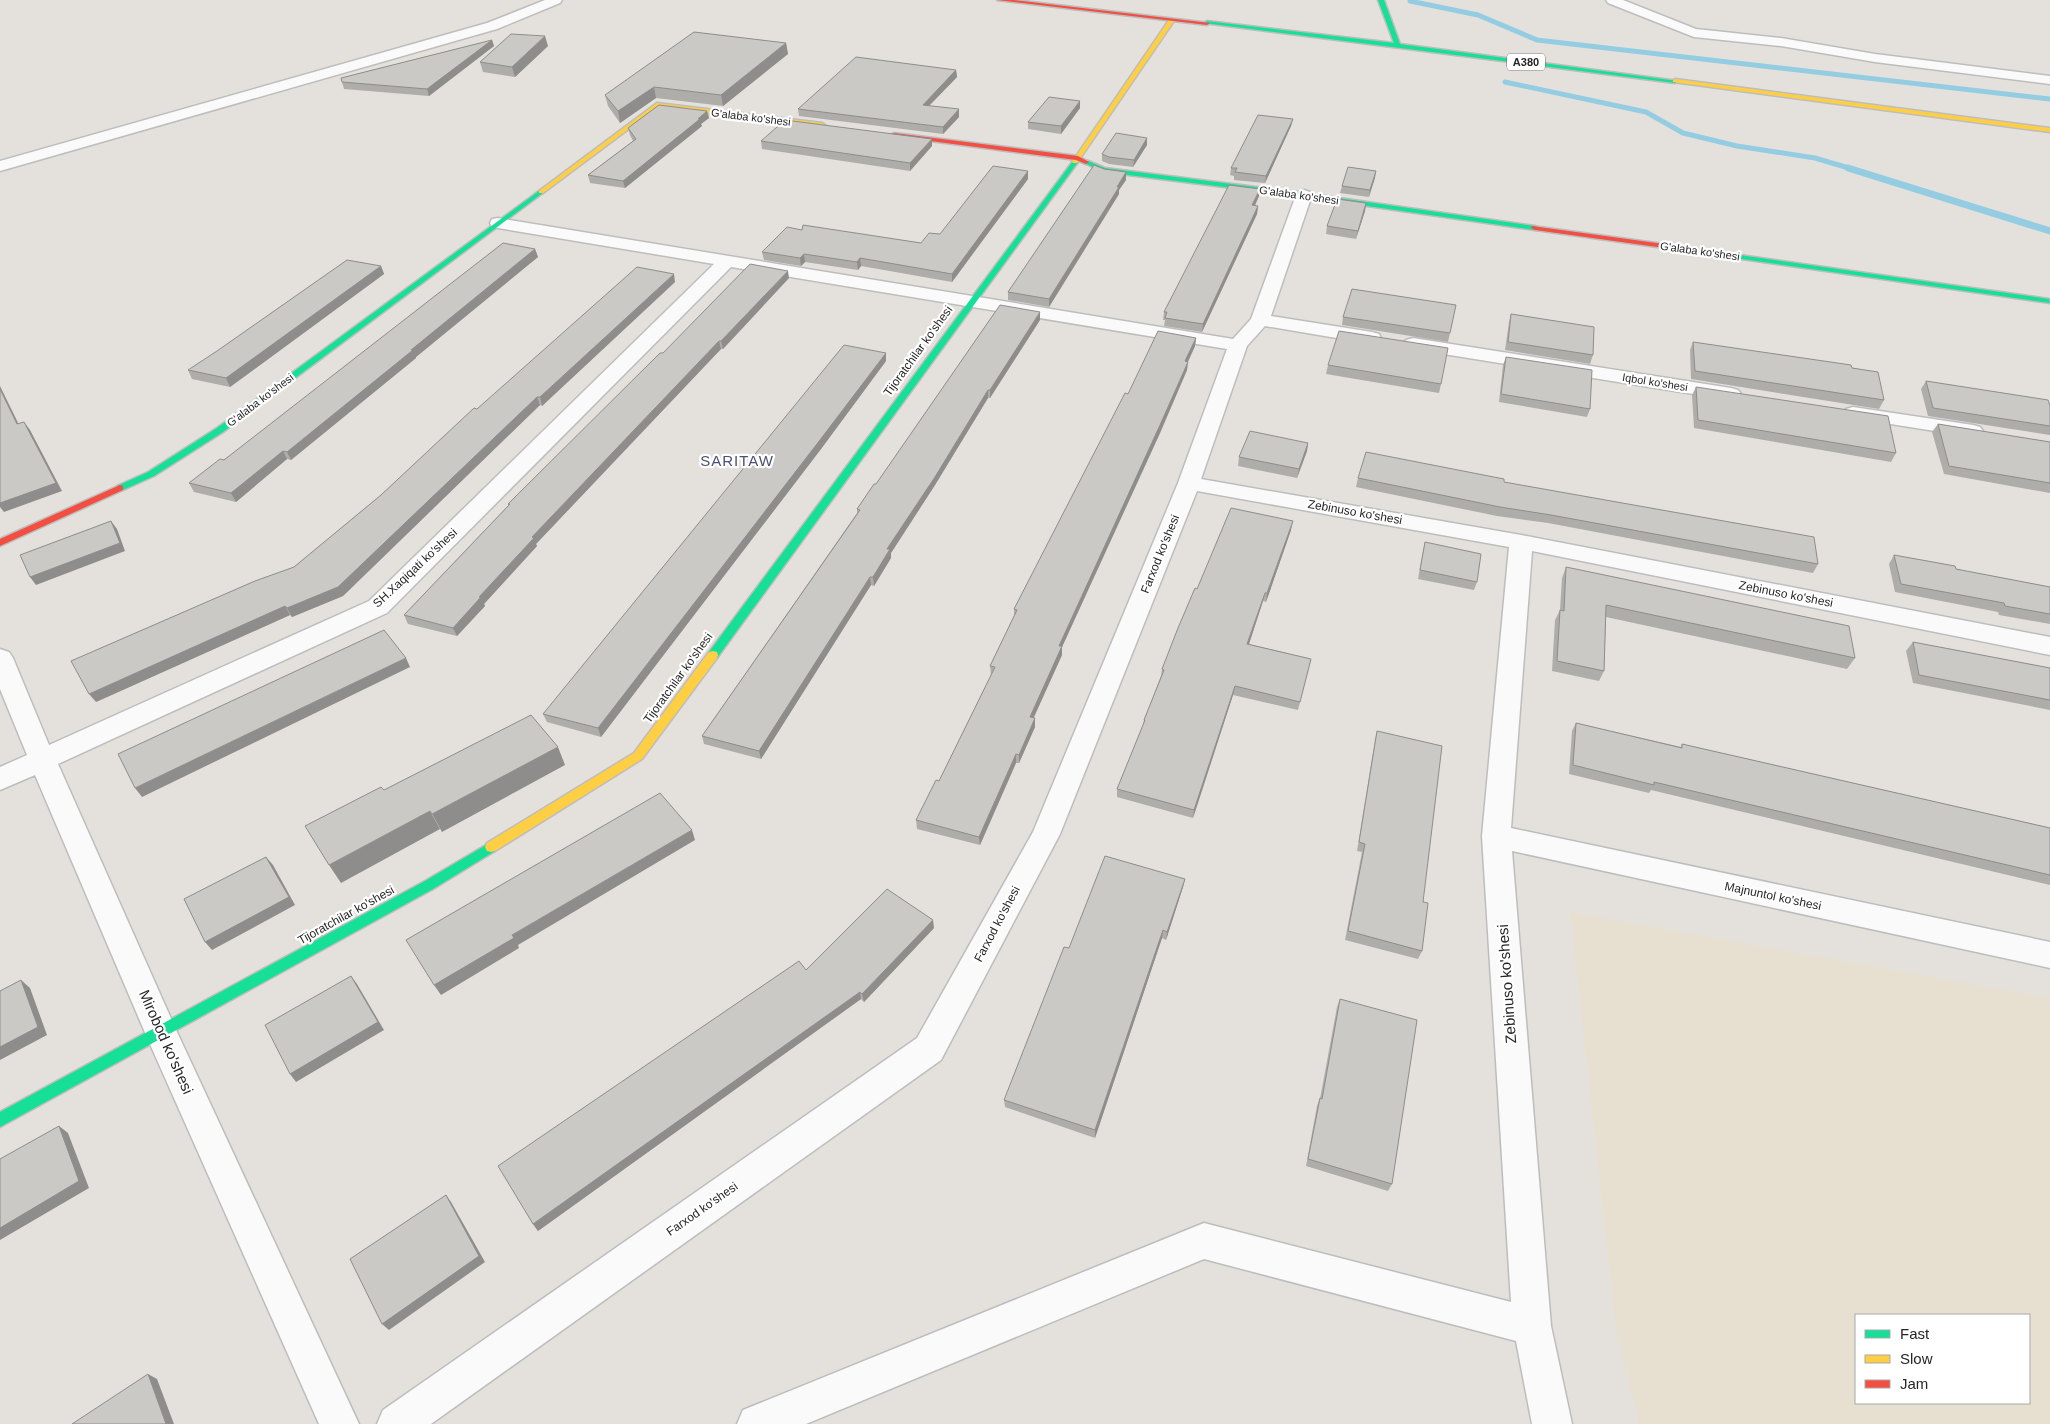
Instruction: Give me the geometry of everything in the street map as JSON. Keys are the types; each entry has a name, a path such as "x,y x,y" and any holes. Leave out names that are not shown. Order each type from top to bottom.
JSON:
{"main road":[{"name":"A380","path":"1000,0 1171,21 1398,45 2050,130"},
{"path":"1381,0 1398,45"},
{"name":"Tijoratchilar ko'shesi","path":"0,1120 162,1033 429,885 638,756 1078,158 1171,21"},
{"name":"G'alaba ko'shesi","path":"0,543 151,474 220,430 656,105 833,127"},
{"name":"G'alaba ko'shesi","path":"882,133 1078,158 1104,170 1304,195 2050,301"}],"street":[{"path":"0,166 492,26 556,0"},
{"path":"1612,0 1694,33 1781,42 1875,58 2050,80"},
{"name":"Farxod ko'shesi","path":"397,1424 929,1049 1046,834 1189,483 1238,345 1260,320 1304,195"},
{"path":"498,223 1238,345"},
{"name":"SH.Xaqiqati ko'shesi","path":"0,779 378,607 727,261"},
{"name":"Iqbol ko'shesi","path":"1260,320 1754,397"},
{"path":"1833,410 1991,434"},
{"name":"Zebinuso ko'shesi","path":"1189,483 1521,542 2050,646"},
{"name":"Zebinuso ko'shesi","path":"1521,542 1496,836 1532,1326 1552,1424"},
{"name":"Mirobod ko'shesi","path":"0,658 42,761 162,1033 338,1424"},
{"name":"Majnuntol ko'shesi","path":"1496,836 2050,955"},
{"path":"757,1424 1204,1241 1532,1326"}],"shaded area":[{"path":"1570,912 2050,998 2050,1424 1639,1424 1616,1329"}],"building":[{"path":"694,32 786,43 721,95 654,87 618,111 605,95"},
{"path":"511,34 545,36 512,67 480,62"},
{"path":"492,40 427,89 342,82 341,78"},
{"path":"856,57 956,70 923,105 959,109 943,127 798,109"},
{"path":"1049,97 1080,101 1061,126 1028,122"},
{"path":"659,105 707,111 698,119 700,119 623,181 588,175 636,139 628,128"},
{"path":"1258,115 1293,119 1266,176 1235,172 1237,168 1231,168"},
{"path":"785,120 932,139 910,163 761,141"},
{"path":"1116,133 1147,138 1134,160 1109,157 1102,154"},
{"path":"1094,165 1104,169 1126,172 1117,187 1119,187 1049,299 1008,292"},
{"path":"993,166 1028,171 952,274 860,258 857,262 804,254 800,258 762,252 787,227 802,230 803,225 921,243 929,233 940,234"},
{"path":"1348,167 1376,171 1370,190 1342,186"},
{"path":"1229,185 1260,189 1252,205 1258,206 1203,324 1165,318 1167,312 1164,312"},
{"path":"1337,199 1366,203 1358,231 1327,226"},
{"path":"503,243 535,249 287,452 283,451 231,493 189,483 220,459 224,460"},
{"path":"347,260 381,266 226,378 188,370 217,351"},
{"path":"750,264 788,271 532,537 534,538 453,628 404,615 510,504 508,504 660,353 663,353"},
{"path":"637,267 674,274 540,397 537,397 338,587 287,608 285,606 89,694 71,661 255,581 294,567 381,495 474,408 477,409"},
{"path":"1352,289 1456,305 1450,333 1343,317"},
{"path":"1000,305 1040,312 887,549 890,549 873,577 870,577 759,751 702,736 860,510 857,509 874,484 876,484"},
{"path":"1511,314 1594,327 1593,355 1508,342"},
{"path":"1158,331 1196,338 1185,361 1188,362 1160,425 1059,646 1062,646 1030,717 1035,718 1019,755 1016,754 979,837 916,820 936,780 939,781 995,667 990,666 1017,610 1014,609 1125,393 1128,394"},
{"path":"1339,331 1448,348 1441,384 1328,365"},
{"path":"1693,342 1851,365 1852,368 1878,372 1884,400 1695,371"},
{"path":"844,345 886,353 598,728 543,714"},
{"path":"1506,357 1592,370 1590,409 1501,394"},
{"path":"1926,381 2048,400 2050,406 2050,426 1933,408"},
{"path":"1696,387 1888,416 1896,453 1698,420"},
{"path":"0,389 17,424 24,422 56,483 0,503"},
{"path":"1938,424 2050,442 2050,483 1949,466"},
{"path":"1250,431 1308,443 1299,469 1239,457"},
{"path":"1366,452 1504,479 1504,482 1814,537 1818,564 1500,507 1358,478"},
{"path":"1231,508 1293,521 1247,644 1311,659 1300,702 1235,686 1194,810 1117,789 1164,670 1162,669 1178,628 1195,588 1197,589"},
{"path":"111,521 120,543 30,577 20,555"},
{"path":"1425,542 1481,554 1477,582 1420,570"},
{"path":"1894,555 2050,587 2050,614 2005,606 2004,603 1901,584"},
{"path":"1566,567 1849,626 1855,658 1606,605 1604,671 1557,661 1560,610 1564,611"},
{"path":"384,630 406,658 135,788 118,754"},
{"path":"1913,642 2050,668 2050,700 1919,675"},
{"path":"531,715 558,747 432,814 430,811 329,865 305,826 381,787 384,790"},
{"path":"1576,723 1682,748 1682,744 2050,828 2050,875 1654,782 1654,785 1573,765"},
{"path":"1377,731 1442,746 1423,902 1428,903 1422,951 1348,931 1365,844 1359,842"},
{"path":"660,793 692,830 512,935 514,938 434,985 406,940"},
{"path":"1105,856 1185,879 1167,932 1163,930 1095,1130 1004,1100 1064,947 1069,948"},
{"path":"266,857 289,897 205,942 184,899"},
{"path":"887,889 933,920 862,994 860,992 533,1224 498,1166 799,961 806,970"},
{"path":"351,976 378,1022 290,1074 265,1025"},
{"path":"21,980 38,1027 0,1047 0,991"},
{"path":"1340,999 1417,1020 1392,1184 1308,1159 1320,1098 1322,1099"},
{"path":"59,1126 79,1181 0,1228 0,1159"},
{"path":"446,1195 479,1256 382,1324 350,1259"},
{"path":"148,1374 166,1424 72,1424"}],"waterway":[{"path":"1410,1 1478,15 1537,40 2050,99"},
{"path":"1505,82 1646,112 1683,133 1737,146 1815,158 1852,169"},
{"path":"1848,168 2050,231"}],"traffic: fast":[{"path":"1381,0 1398,45"},
{"path":"1207,23 1398,45 1675,81"},
{"path":"713,655 1075,162"},
{"path":"1086,162 1104,170 1304,195 1535,228"},
{"path":"120,488 151,474 220,430 541,192"},
{"path":"1693,250 2049,301"},
{"path":"0,1120 429,885 491,847"}],"traffic: slow":[{"path":"1075,162 1171,21"},
{"path":"1675,81 2050,130"},
{"path":"541,192 657,105 822,125"},
{"path":"491,847 638,756 713,655"}],"traffic: jam":[{"path":"1000,0 1207,23"},
{"path":"894,135 1078,158 1086,162"},
{"path":"1535,228 1693,250"},
{"path":"0,543 120,488"}],"district":[{"name":"SARITAW","path":"737,461"}]}
